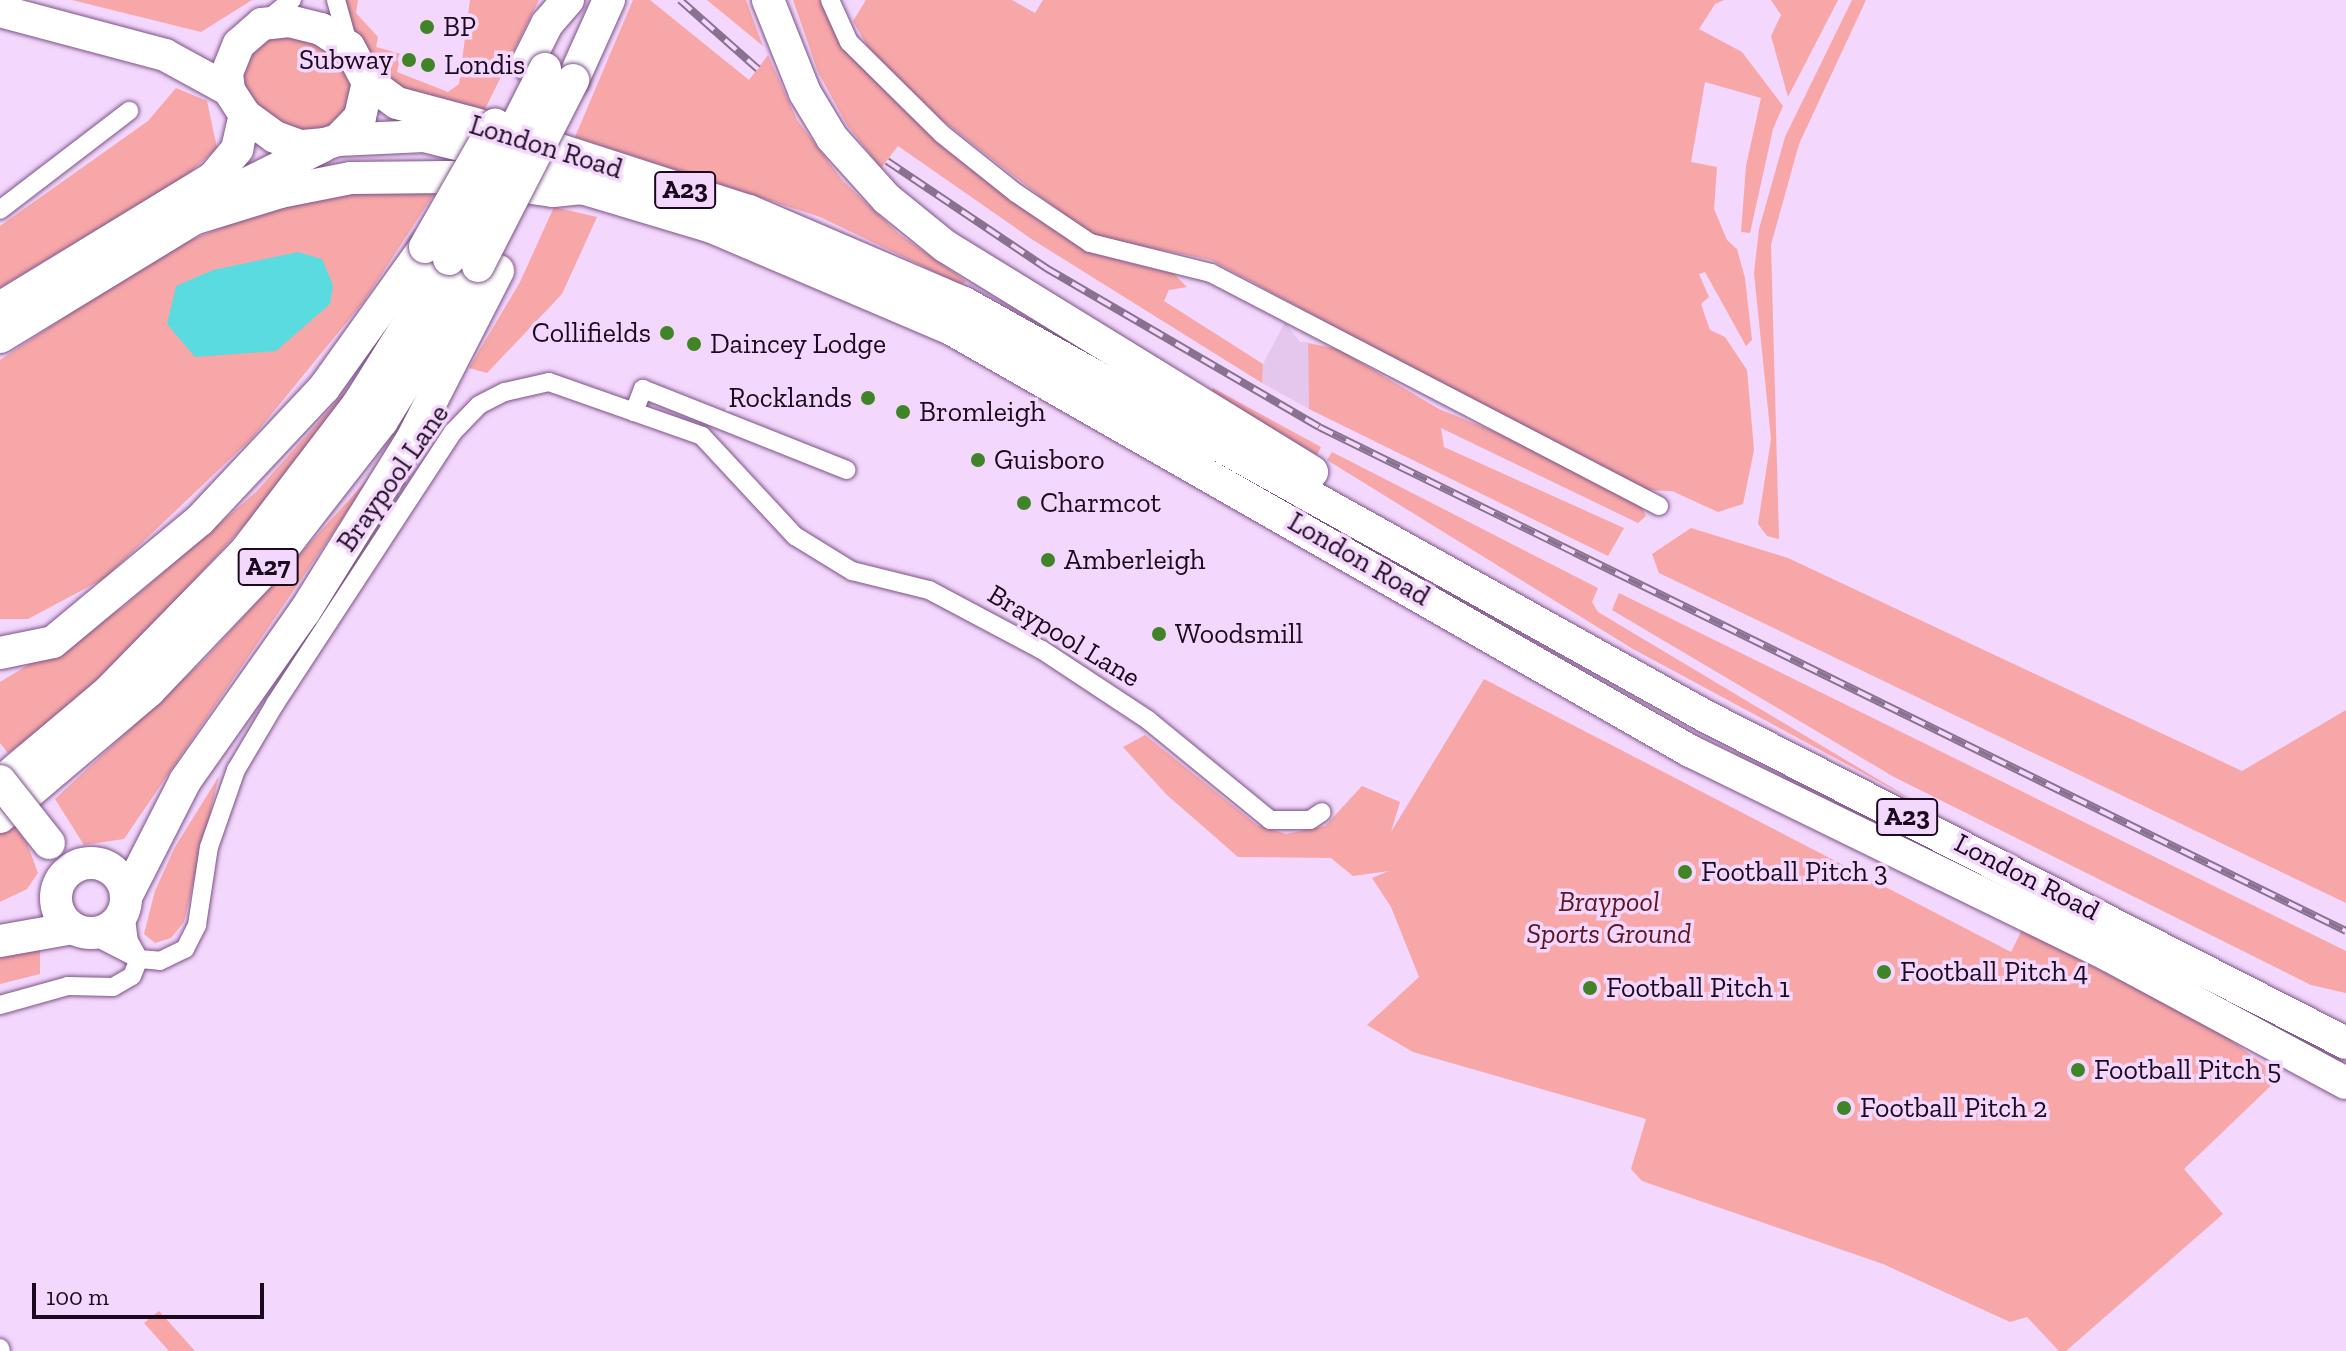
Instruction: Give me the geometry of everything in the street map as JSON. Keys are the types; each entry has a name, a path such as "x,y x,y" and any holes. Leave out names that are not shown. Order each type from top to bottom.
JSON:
{"highway":[{"name":"A27","path":"0,817 149,691 273,561 382,421 463,261 548,71 570,0"},
{"name":"A27","path":"71,872 0,782 107,693 245,552 463,261 543,173 548,71 609,0"},
{"path":"768,0 805,93 832,138 899,209 945,246 1416,536 1473,582"},
{"path":"0,11 165,55 200,56 250,34 299,22 349,47 368,82 360,117 332,142 216,199 193,219 0,337"},
{"path":"0,308 213,178 237,149 237,102 227,73 250,34"},
{"path":"165,55 237,102 288,142 332,142"},
{"name":"London Road","path":"368,82 397,103 622,169 861,255 964,303 1473,582 1707,717 2346,1043"},
{"name":"London Road","path":"332,142 424,136 561,170 582,188 712,227 850,283 1005,357 1690,751 2108,955 2346,1083"},
{"path":"193,219 280,192 363,177 450,177 553,191 582,188"},
{"name":"A27","path":"0,653 53,642 200,520 267,453 370,328 463,261"},
{"name":"A27","path":"126,903 185,781 305,611 412,439 463,261"},
{"name":"A27","path":"0,640 50,632 83,617"},
{"path":"0,941 110,928 126,903 112,868 71,872 59,912 80,930"}],"street":[{"path":"250,34 292,0"},
{"path":"336,0 349,47"},
{"path":"830,0 849,42 942,134 1090,243 1211,273 1659,506"},
{"path":"0,210 129,111"},
{"name":"Braypool Lane","path":"139,959 169,959 191,941 209,847 236,770 453,432 479,405 505,392 549,382 702,436 795,536 852,571 929,590 1064,664 1148,720 1270,820 1310,820 1322,812"},
{"path":"634,412 643,389 847,470"},
{"path":"126,903 129,941 139,959"},
{"path":"80,930 139,959"},
{"path":"0,1005 53,989 113,987 132,976 139,959"}],"shaded area":[{"path":"298,252 322,259 333,285 330,304 276,351 195,357 167,324 176,286 213,270"},
{"path":"1285,322 1300,342 1308,342 1309,409 1262,383 1263,364"}],"green space":[{"path":"72,0 252,0 201,32"},
{"path":"341,0 358,0 356,13 378,37 376,47 401,54 397,72 448,92 459,84 470,0 539,0 483,113 447,108 382,80 345,21"},
{"path":"633,0 650,0 749,80 768,55 797,120 843,181 899,234 966,281 962,285 820,217 575,137"},
{"path":"707,0 746,0 763,46"},
{"path":"793,0 824,0 846,46 944,148 991,184 1092,253 1174,274 1187,287 1169,290 1164,301 1263,364 1262,383 1033,240 898,146 881,168 847,125 818,72"},
{"path":"866,0 1012,0 1035,13 1043,0 1724,0 1715,4 1699,29 1742,52 1783,106 1773,129 1750,233 1741,232 1746,166 1761,98 1705,82 1691,162 1717,167 1714,209 1727,240 1737,249 1745,278 1752,340 1746,346 1705,272 1699,274 1709,297 1701,304 1710,330 1725,337 1747,370 1754,450 1743,504 1718,512 1672,491 1638,490 1211,260 1091,236 942,120 869,49 853,21"},
{"path":"1771,0 1838,0 1788,97 1771,36 1781,15"},
{"path":"1852,0 1866,0 1799,144 1771,245 1779,539 1767,536 1758,524 1771,439 1754,273 1759,229 1785,137"},
{"path":"269,35 305,35 339,58 353,91 339,122 305,136 261,118 241,87 247,56"},
{"path":"176,88 207,101 217,148 186,176 0,288 0,226 148,121"},
{"path":"397,189 434,194 364,301 252,438 105,578 28,619 0,619 0,360 166,250 288,201"},
{"path":"554,207 597,217 562,294 487,373 469,368 520,282"},
{"path":"1308,343 1338,349 1439,409 1520,442 1640,503 1646,516 1638,523 1441,428 1444,447 1624,528 1608,556 1309,409"},
{"path":"1213,388 1321,447 1317,455 1211,392"},
{"path":"344,393 351,398 287,479 111,671 50,724 8,753 0,743 0,682 123,607 256,492"},
{"path":"1332,452 1598,588 1592,602 1598,612 1911,799 1633,649 1327,460"},
{"path":"375,471 124,839 84,845 55,799 206,658"},
{"path":"1691,528 1788,558 2242,771 2346,710 2346,903 1659,573 1652,554"},
{"path":"1619,593 2346,951 2346,993 2311,985 1894,777 1612,610"},
{"name":"Braypool Sports Ground","path":"1484,679 2011,952 2022,930 2219,1031 2280,1077 2184,1169 2223,1214 2066,1351 2059,1351 2027,1317 2010,1322 1883,1264 1642,1181 1631,1169 1646,1119 1413,1052 1367,1025 1419,977 1391,907 1372,878 1389,871 1353,876 1331,858 1238,857 1167,795 1123,747 1145,735 1257,825 1286,834 1325,826 1362,786 1400,802 1391,832"},
{"path":"219,776 184,922 171,938 155,943 144,934 155,891 175,847"},
{"path":"13,824 27,843 38,873 27,889 0,902 0,833"},
{"path":"40,942 40,974 0,984 0,952"},
{"path":"159,1311 195,1351 169,1351 144,1323"}],"railway":[{"path":"680,0 758,69"},
{"path":"887,161 1046,268 1319,427 2346,931"}],"place":[{"name":"BP","path":"427,27"},
{"name":"Subway","path":"409,60"},
{"name":"Londis","path":"428,65"},
{"name":"Collifields","path":"667,333"},
{"name":"Daincey Lodge","path":"694,344"},
{"name":"Rocklands","path":"868,398"},
{"name":"Bromleigh","path":"903,412"},
{"name":"Guisboro","path":"978,460"},
{"name":"Charmcot","path":"1024,503"},
{"name":"Amberleigh","path":"1048,560"},
{"name":"Woodsmill","path":"1159,634"},
{"name":"Football Pitch 3","path":"1685,872"},
{"name":"Football Pitch 4","path":"1884,972"},
{"name":"Football Pitch 1","path":"1590,988"},
{"name":"Football Pitch 5","path":"2078,1070"},
{"name":"Football Pitch 2","path":"1844,1108"}]}
